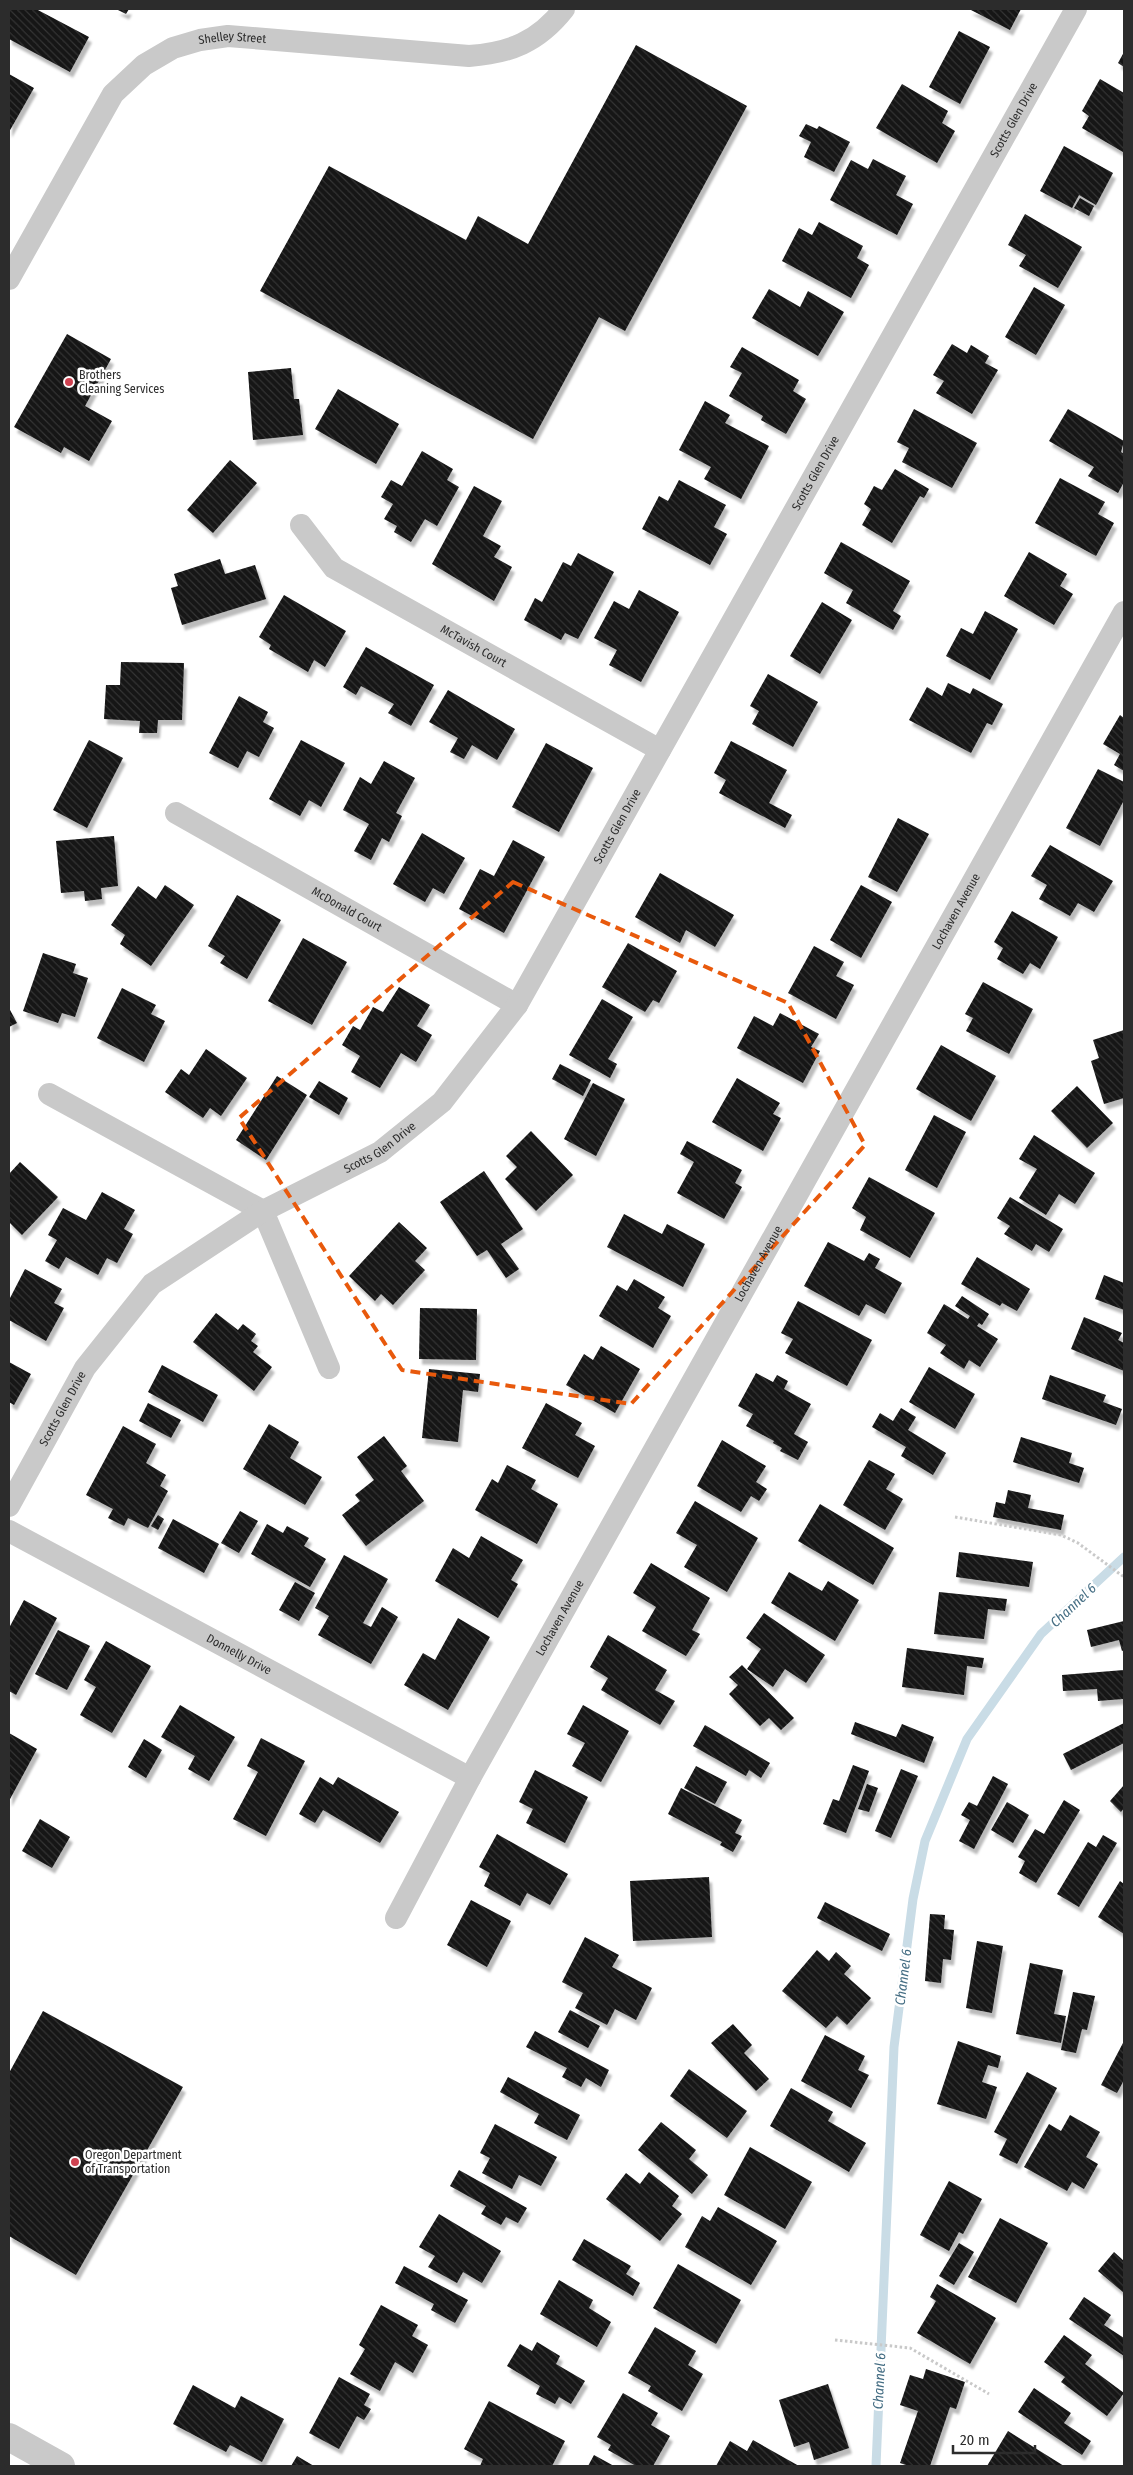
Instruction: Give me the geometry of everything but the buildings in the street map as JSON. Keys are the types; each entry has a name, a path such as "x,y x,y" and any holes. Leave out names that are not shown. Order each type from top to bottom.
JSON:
{"street":[{"name":"Shelley Street","path":"9,279 113,94 144,65 173,48 200,40 228,36 469,56 498,54 529,42 556,20 564,9"},
{"name":"Scotts Glen Drive","path":"9,1506 85,1368 152,1284 263,1211 380,1152 388,1146 442,1102 517,1005 1076,9"},
{"name":"McTavish Court","path":"302,525 334,568 660,750"},
{"name":"Lochaven Avenue","path":"396,1918 470,1778 1124,612"},
{"name":"McDonald Court","path":"176,813 517,1005"},
{"path":"49,1094 263,1211 329,1368"},
{"name":"Donnelly Drive","path":"9,1531 470,1778"},
{"path":"9,2437 61,2466"}],"path":[{"path":"955,1517 1061,1535 1078,1543 1124,1577"},
{"path":"835,2340 910,2348 989,2394"}],"highlighted area":[{"path":"513,882 788,1003 865,1145 631,1404 402,1370 239,1118"}],"waterway":[{"name":"Channel 6","path":"876,2466 894,2047 913,1899 925,1841 967,1739 1041,1634 1124,1557"}],"place":[{"name":"Brothers Cleaning Services","path":"69,382"},
{"name":"Oregon Department of Transportation","path":"75,2162"}]}
